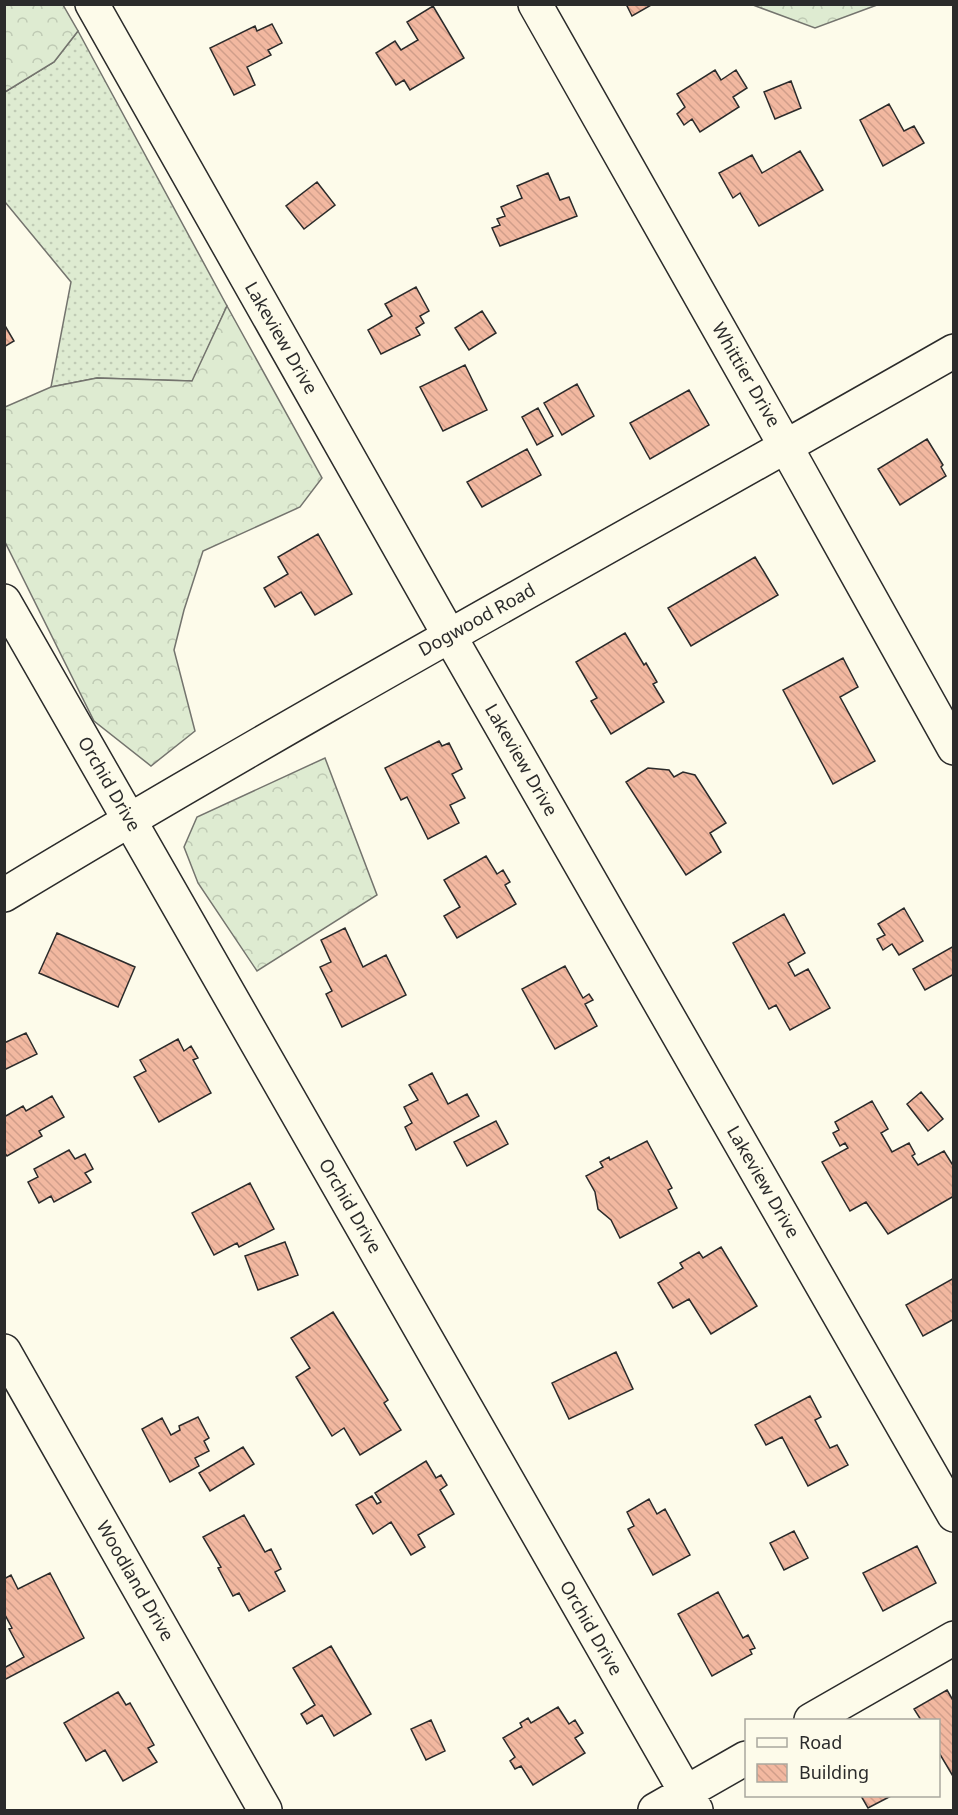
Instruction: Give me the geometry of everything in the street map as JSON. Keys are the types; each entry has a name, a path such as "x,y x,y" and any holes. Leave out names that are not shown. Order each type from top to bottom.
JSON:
{"street":[{"name":"Lakeview Drive","path":"92,4 449,635 954,1515"},
{"name":"Whittier Drive","path":"535,4 954,748"},
{"name":"Dogwood Road","path":"4,895 449,635 954,351"},
{"name":"Orchid Drive","path":"4,601 691,1802"},
{"name":"Woodland Drive","path":"4,1351 265,1810"},
{"path":"813,1719 954,1638"},
{"path":"655,1810 691,1802 745,1760"}],"green space":[{"path":"5,4 63,5 78,31 54,62 5,92"},
{"path":"753,5 877,5 815,28"},
{"path":"78,31 227,306 193,381 97,378 51,387 71,282 5,202 5,92 54,62"},
{"path":"227,306 322,478 300,507 203,551 174,650 195,731 151,766 94,721 5,542 5,407 51,387 97,378 192,381"},
{"path":"325,758 377,895 257,971 198,883 184,847 197,817"}],"building":[{"path":"626,4 653,4 632,16"},
{"path":"433,6 464,58 410,90 404,80 396,85 376,53 395,41 401,50 418,40 407,22"},
{"path":"272,24 282,43 268,50 271,55 247,67 255,85 234,95 210,48 255,26 257,31"},
{"path":"715,70 721,80 736,70 747,88 733,97 739,107 700,132 692,119 684,125 677,114 685,107 677,94"},
{"path":"791,81 801,108 775,119 764,92"},
{"path":"889,104 904,131 914,126 924,143 883,166 860,120"},
{"path":"800,151 823,190 759,226 740,193 733,198 719,173 752,155 762,173"},
{"path":"548,173 560,200 569,197 577,216 500,246 492,228 500,225 497,219 505,216 501,207 522,198 517,186"},
{"path":"317,182 335,205 304,229 286,206"},
{"path":"416,287 429,311 420,316 424,323 416,328 420,335 381,354 368,330 392,316 385,304"},
{"path":"482,311 496,333 469,350 455,328"},
{"path":"4,324 14,341 4,347"},
{"path":"465,365 487,410 443,431 420,387"},
{"path":"577,384 594,416 562,435 544,403"},
{"path":"689,390 709,425 650,459 630,423"},
{"path":"538,408 553,436 537,445 522,417"},
{"path":"927,439 943,465 941,467 946,476 900,505 878,469"},
{"path":"527,449 541,475 482,507 467,482"},
{"path":"318,534 352,594 315,615 301,592 275,607 264,588 288,574 278,557"},
{"path":"755,557 778,595 691,646 668,608"},
{"path":"625,633 657,682 653,684 664,702 611,734 591,701 597,698 576,662"},
{"path":"843,658 858,687 840,697 875,761 833,784 783,690"},
{"path":"439,741 442,746 449,743 462,769 452,774 465,798 450,805 459,823 428,839 407,797 401,800 385,768"},
{"path":"648,768 669,770 674,777 683,772 695,775 726,823 710,833 721,852 686,875 626,782"},
{"path":"486,856 497,874 503,870 510,882 505,885 516,904 457,938 444,916 460,907 444,880"},
{"path":"904,908 923,941 899,955 892,944 883,950 877,939 885,935 878,924"},
{"path":"784,914 805,953 788,963 795,976 808,969 830,1008 790,1030 776,1005 769,1009 733,943"},
{"path":"345,928 363,967 386,955 406,995 342,1027 326,994 332,991 320,967 331,962 321,940"},
{"path":"57,933 135,967 118,1007 39,973"},
{"path":"954,946 954,974 925,990 913,969"},
{"path":"565,966 583,998 589,994 593,1000 585,1004 597,1026 555,1049 522,989"},
{"path":"26,1033 37,1054 4,1070 4,1043"},
{"path":"178,1039 184,1051 191,1046 198,1058 193,1060 211,1093 159,1122 134,1077 146,1071 140,1060"},
{"path":"432,1073 448,1104 467,1094 479,1116 416,1150 405,1127 412,1123 404,1107 418,1100 409,1085"},
{"path":"921,1092 943,1119 928,1131 907,1104"},
{"path":"52,1096 64,1117 39,1131 42,1136 7,1156 4,1152 4,1117 23,1106 26,1111"},
{"path":"872,1101 888,1129 881,1133 892,1152 909,1143 915,1154 912,1156 918,1165 944,1151 954,1167 954,1196 888,1234 866,1202 850,1211 822,1162 848,1148 845,1143 840,1146 833,1133 839,1130 835,1122"},
{"path":"496,1121 508,1144 467,1166 454,1142"},
{"path":"647,1141 672,1188 668,1190 677,1208 620,1238 611,1220 598,1209 595,1192 586,1176 603,1167 600,1162 609,1157 610,1160"},
{"path":"69,1150 75,1159 85,1154 93,1169 85,1173 91,1182 54,1202 51,1196 39,1203 28,1182 38,1177 34,1169"},
{"path":"250,1183 274,1229 239,1247 237,1243 214,1255 192,1213"},
{"path":"285,1242 298,1275 258,1290 245,1256"},
{"path":"721,1247 757,1306 711,1334 689,1299 673,1308 658,1283 683,1268 680,1263 699,1252 703,1258"},
{"path":"954,1278 954,1319 923,1336 906,1305"},
{"path":"333,1312 388,1400 384,1403 401,1430 360,1455 344,1428 332,1436 296,1377 310,1368 291,1338"},
{"path":"616,1352 633,1389 569,1419 552,1383"},
{"path":"810,1396 821,1417 815,1420 830,1448 837,1445 848,1465 808,1486 782,1437 766,1445 755,1425"},
{"path":"198,1417 209,1438 204,1441 209,1451 195,1458 199,1466 170,1482 142,1429 162,1418 171,1435 180,1430 179,1426"},
{"path":"243,1447 254,1464 210,1491 199,1473"},
{"path":"426,1461 436,1478 441,1475 447,1485 440,1490 454,1514 418,1535 425,1547 411,1555 391,1522 373,1534 356,1505 372,1496 377,1504 381,1502 375,1493"},
{"path":"649,1499 657,1514 665,1509 690,1555 653,1575 628,1529 634,1526 627,1512"},
{"path":"244,1515 265,1552 271,1549 281,1569 275,1572 285,1591 249,1611 239,1593 233,1596 218,1568 221,1567 203,1537"},
{"path":"794,1531 808,1558 784,1570 770,1543"},
{"path":"917,1546 936,1583 883,1611 863,1573"},
{"path":"50,1573 84,1638 4,1680 4,1668 24,1657 9,1629 12,1628 4,1613 4,1579 11,1575 18,1589"},
{"path":"718,1592 743,1638 748,1635 755,1648 750,1650 752,1654 712,1676 678,1614"},
{"path":"331,1646 371,1714 334,1736 322,1715 307,1724 301,1714 315,1705 293,1668"},
{"path":"947,1690 954,1702 954,1778 940,1754 940,1719 920,1719 914,1709"},
{"path":"118,1692 126,1705 130,1703 154,1745 148,1748 157,1762 123,1781 105,1750 86,1761 64,1723"},
{"path":"558,1707 569,1724 575,1720 583,1733 575,1738 585,1753 533,1785 521,1766 515,1769 510,1761 515,1757 503,1738 522,1727 520,1723 528,1718 531,1723"},
{"path":"431,1720 445,1751 426,1760 411,1729"},
{"path":"862,1797 889,1797 868,1808"}]}
